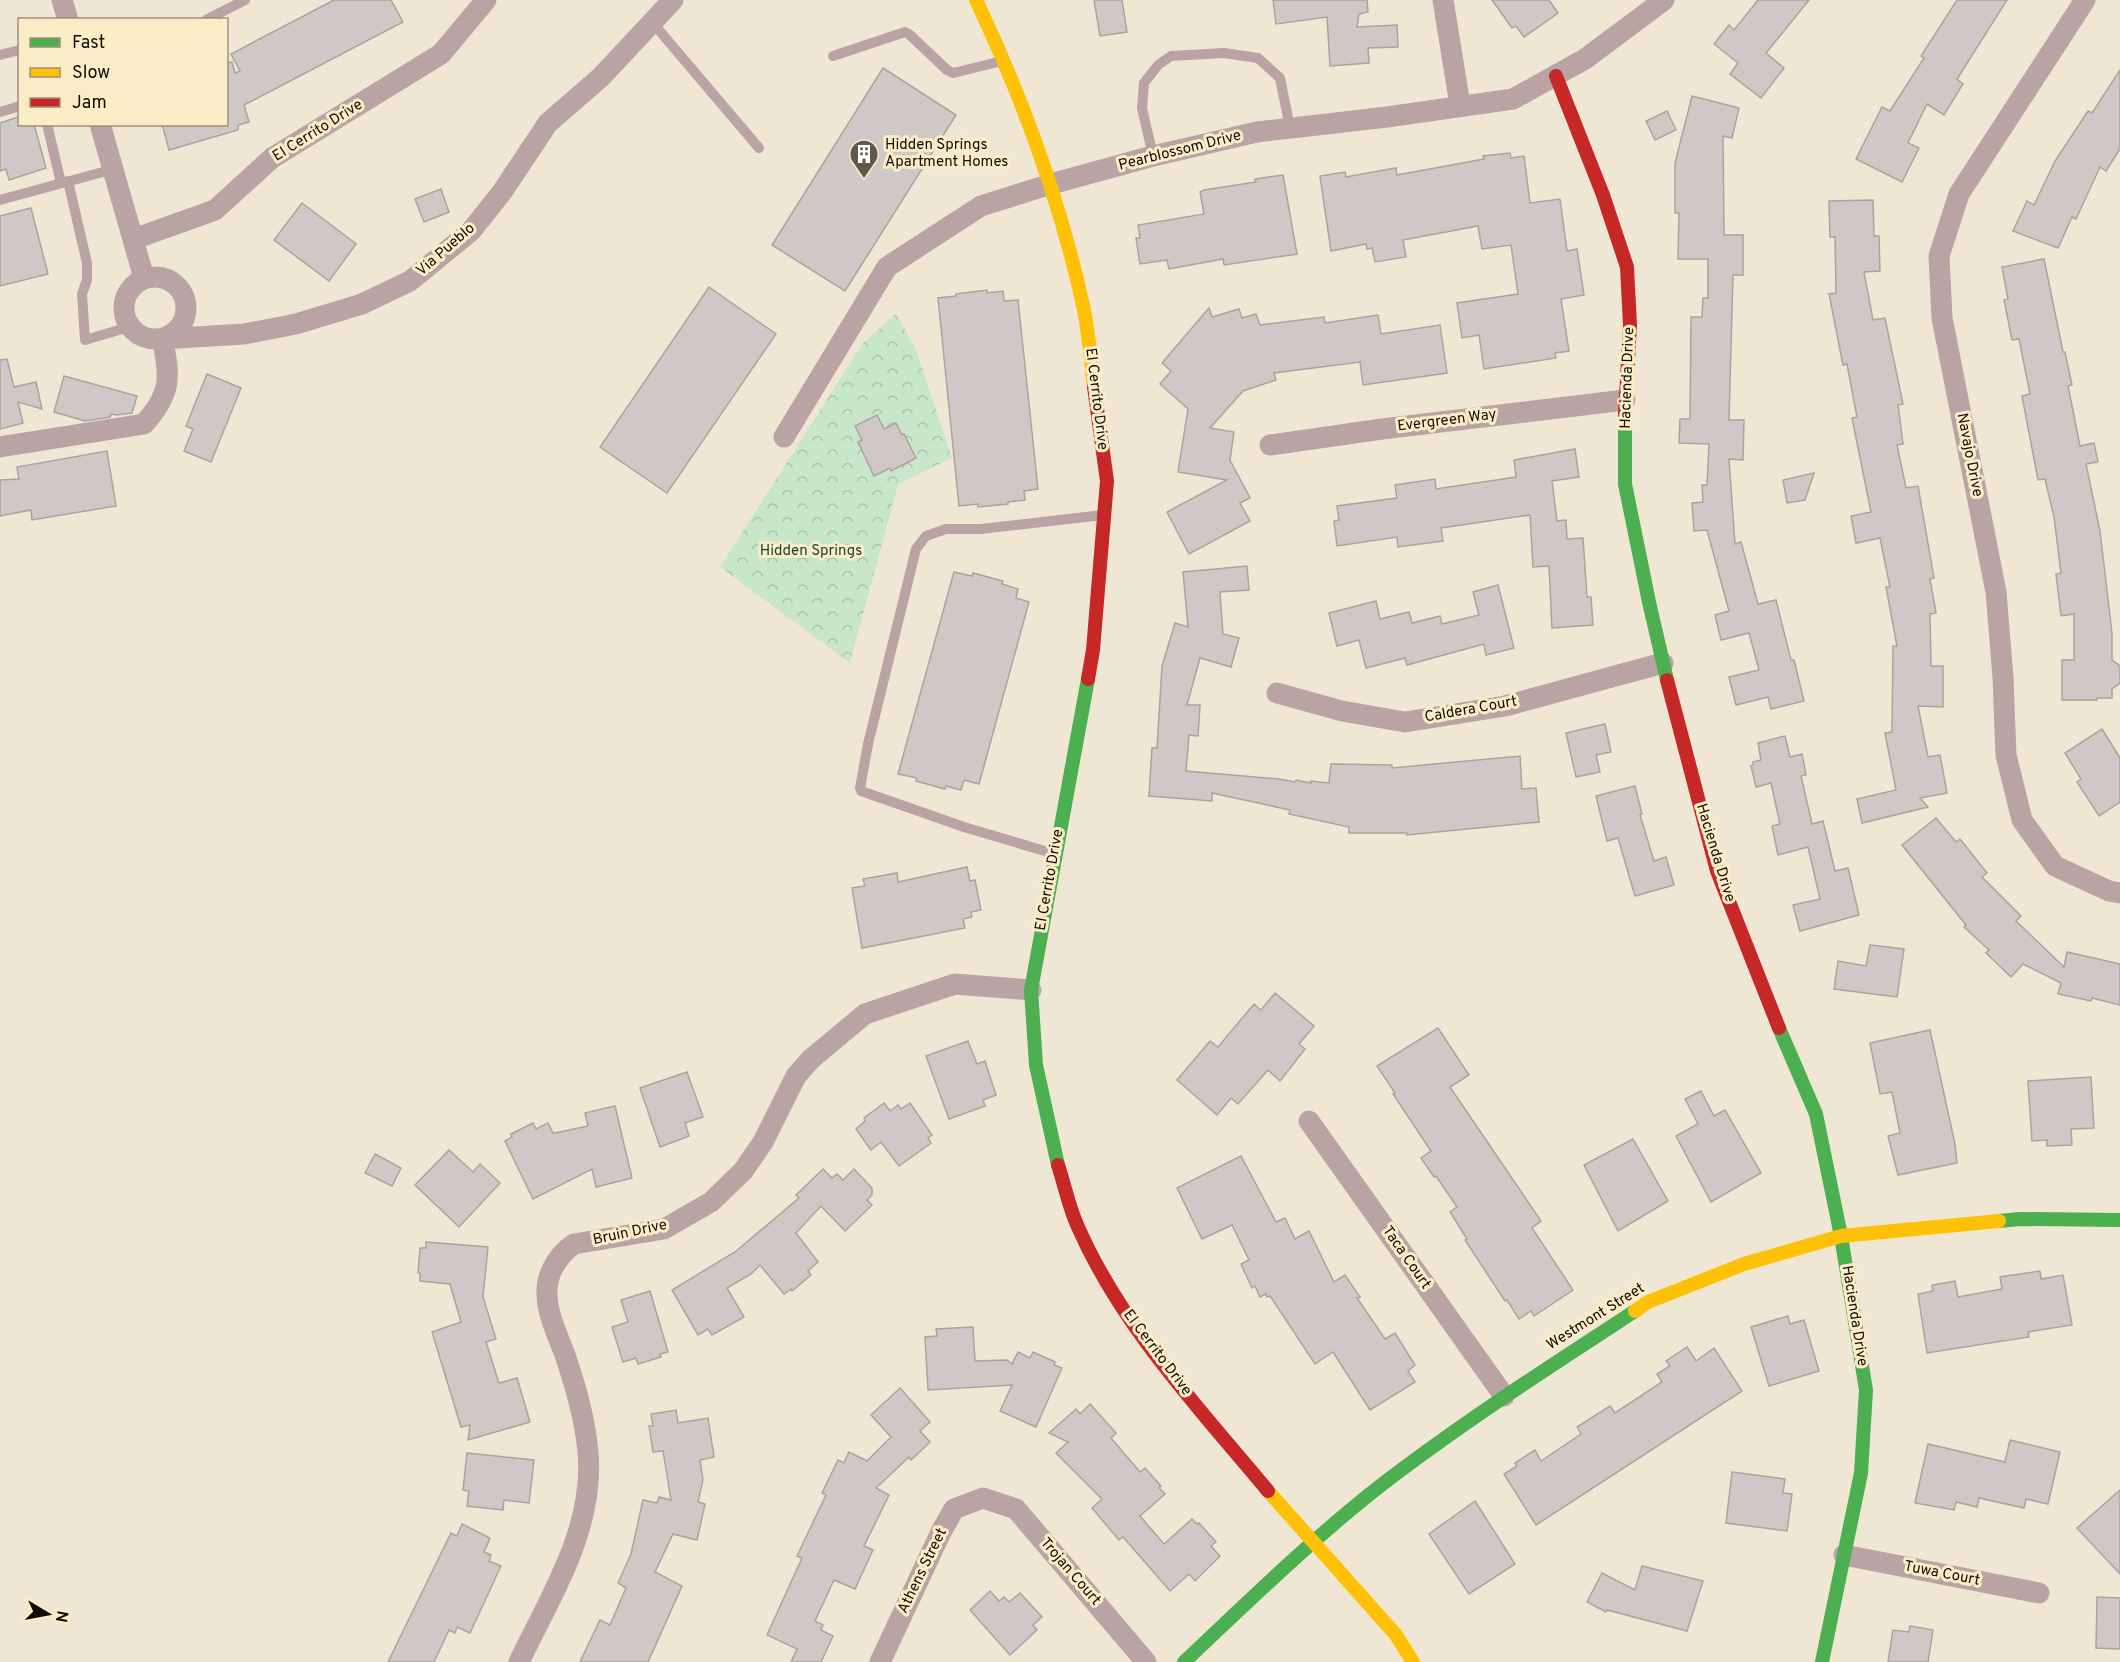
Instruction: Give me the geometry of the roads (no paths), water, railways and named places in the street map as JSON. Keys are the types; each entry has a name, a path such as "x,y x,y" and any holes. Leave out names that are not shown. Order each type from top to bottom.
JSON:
{"street":[{"path":"62,0 67,18"},
{"name":"El Cerrito Drive","path":"134,239 215,210 272,158 441,54 486,0"},
{"name":"Via Pueblo","path":"129,327 138,335 150,339 244,334 296,324 362,304 410,281 471,231 502,192 548,123 601,77 673,0"},
{"name":"El Cerrito Drive","path":"976,0 1005,61 1051,184 1084,311 1107,481 1093,650 1031,990 1036,1065 1053,1148 1077,1226 1112,1292 1153,1353 1313,1542 1396,1635 1413,1662"},
{"path":"1443,0 1460,105"},
{"name":"Pearblossom Drive","path":"784,438 887,267 981,206 1153,156 1257,132 1513,99 1586,59 1664,0"},
{"name":"Navajo Drive","path":"2085,0 1959,194 1939,256 1942,318 1996,591 2007,755 2022,820 2055,866 2109,891 2120,893"},
{"name":"Hacienda Drive","path":"1556,76 1603,195 1627,267 1630,325 1625,400 1625,484 1663,663 1717,871 1761,989 1816,1114 1841,1236 1866,1390 1861,1473 1822,1662"},
{"path":"101,126 144,278"},
{"path":"0,447 144,424 157,410 168,386 166,354 162,339 182,324 186,312 185,300 180,288 171,280 159,276 135,282 127,292 123,303 129,327"},
{"name":"Evergreen Way","path":"1270,445 1625,400"},
{"name":"Caldera Court","path":"1277,693 1342,711 1405,722 1505,706 1663,663"},
{"name":"Bruin Drive","path":"519,1662 578,1534 587,1497 588,1454 579,1398 550,1312 547,1294 549,1278 554,1265 565,1250 574,1244 664,1229 711,1202 743,1171 763,1142 796,1076 811,1059 865,1014 955,984 1031,990"},
{"name":"Taca Court","path":"1309,1121 1504,1396"},
{"name":"Westmont Street","path":"1184,1662 1313,1542 1380,1486 1504,1396 1648,1302 1744,1264 1841,1236 2020,1219 2120,1220"},
{"name":"Athens Street","path":"880,1662 954,1509 983,1498"},
{"name":"Trojan Court","path":"983,1498 1016,1509 1146,1662"},
{"name":"Tuwa Court","path":"1844,1555 2039,1593"}],"lane":[{"path":"210,18 244,0"},
{"path":"652,22 759,148"},
{"path":"833,56 905,32 953,73 1005,61"},
{"path":"0,55 18,50"},
{"path":"1153,156 1142,108 1144,83 1158,65 1171,57 1224,53 1257,58 1280,78 1290,128"},
{"path":"0,112 18,107"},
{"path":"48,126 87,263 87,279 82,294 85,340 129,327"},
{"path":"0,200 114,169"},
{"path":"1055,854 964,827 861,791 860,788 868,744 916,549 926,536 946,529 981,529 1104,515"}],"place":[{"name":"Hidden Springs Apartment Homes","path":"864,180"}],"park label":[{"name":"Hidden Springs","path":"811,551"}]}
